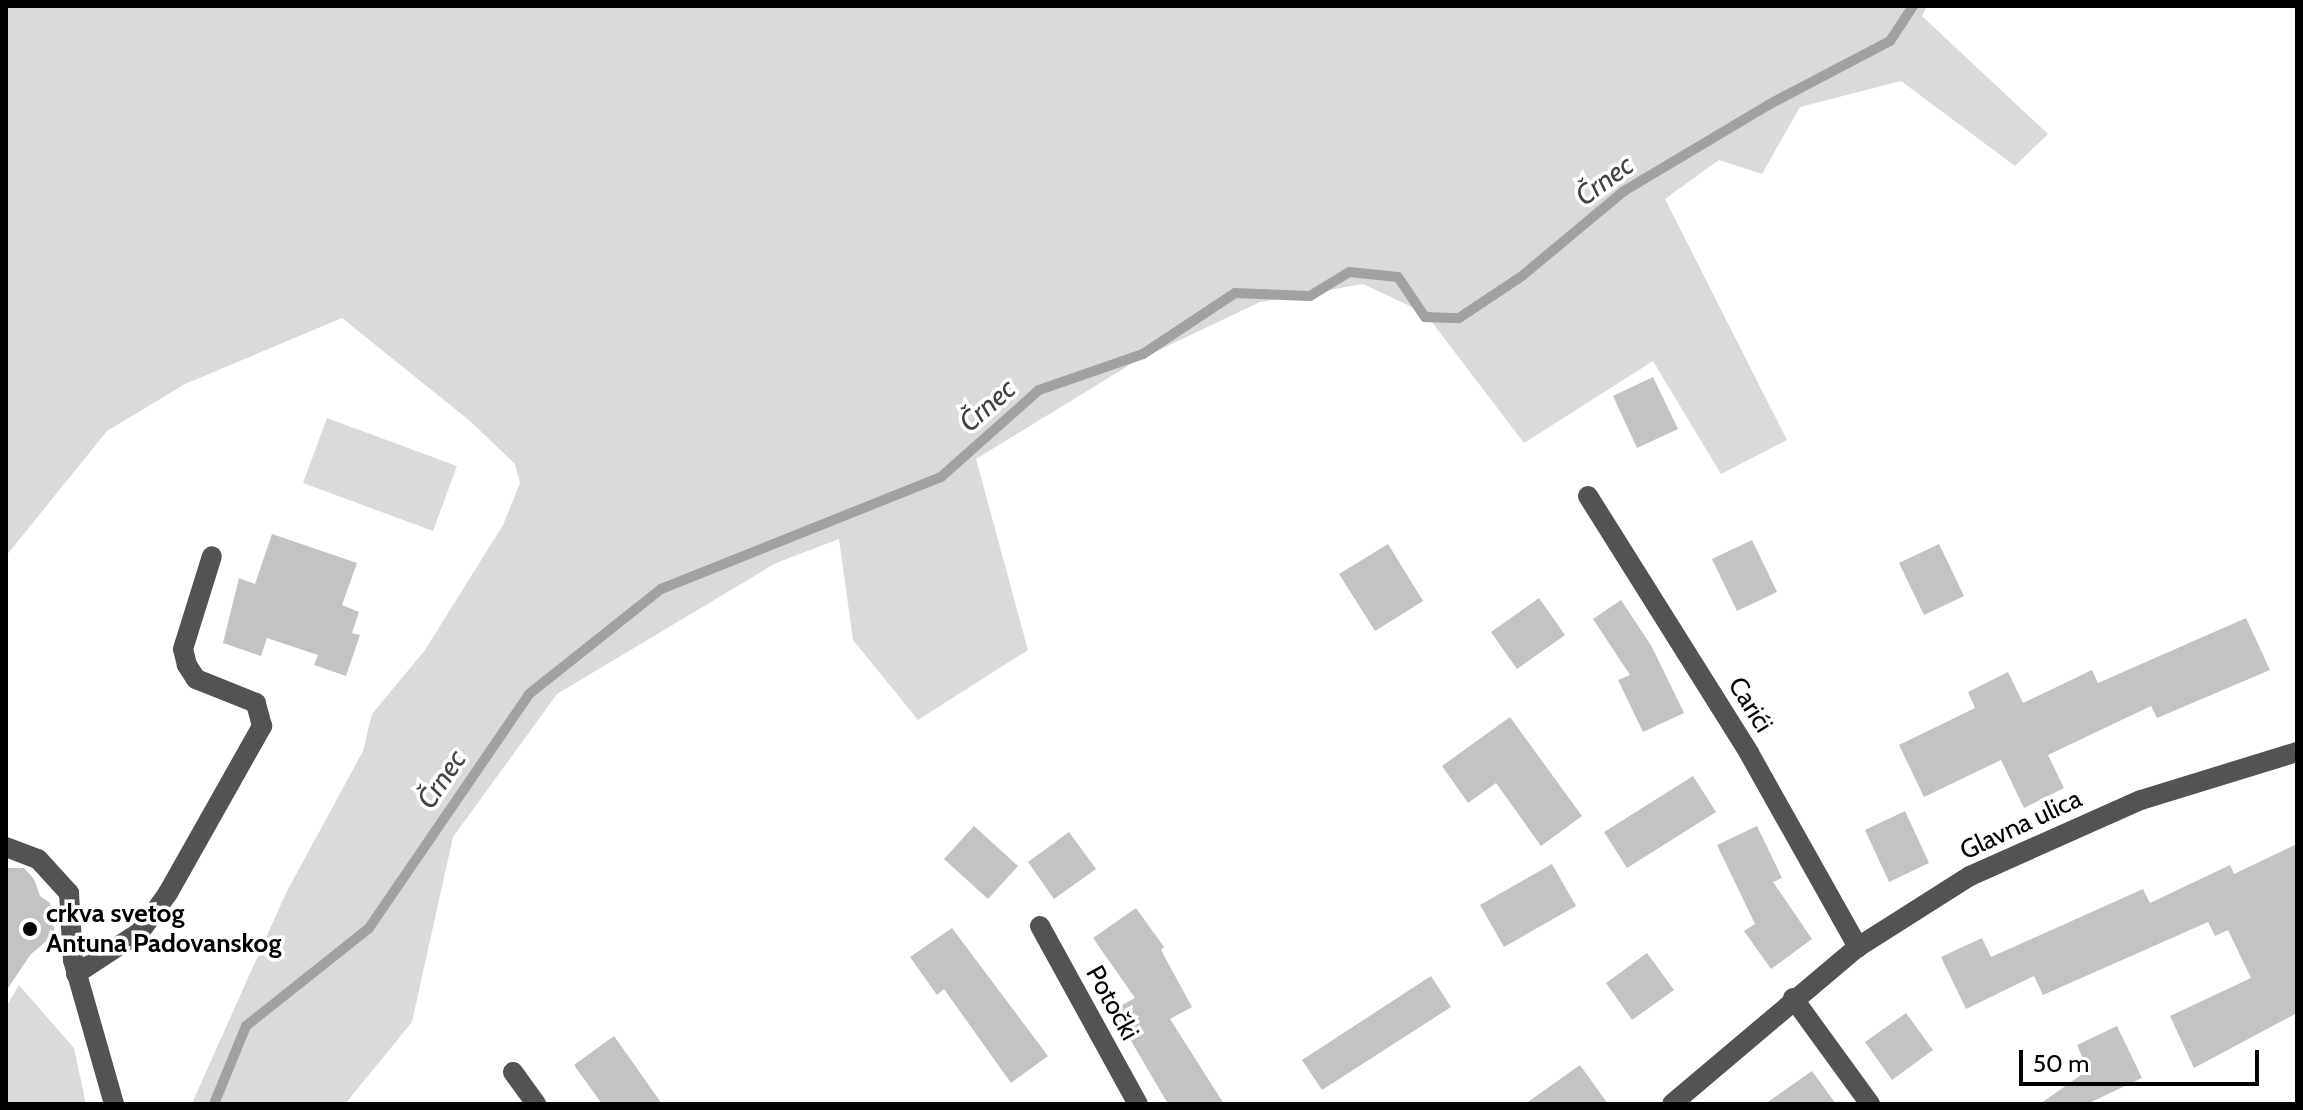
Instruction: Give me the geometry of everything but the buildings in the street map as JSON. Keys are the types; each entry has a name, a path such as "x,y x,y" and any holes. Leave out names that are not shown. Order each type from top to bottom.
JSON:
{"street":[{"name":"Carići","path":"1588,496 1749,753 1858,947"},
{"path":"76,974 140,932 168,893 262,726 256,703 196,679 187,665 183,649 212,556"},
{"name":"Glavna ulica","path":"1672,1104 1793,998 1858,947 1970,876 2141,800 2297,752"},
{"path":"6,847 38,859 69,893 76,974 114,1104"},
{"name":"Potočki","path":"1040,926 1138,1104"},
{"path":"1793,998 1870,1104"},
{"path":"513,1072 536,1104"}],"shaded area":[{"path":"6,6 1927,6 1922,16 2048,134 2015,166 1901,81 1800,107 1762,174 1719,160 1665,199 1787,440 1721,474 1653,361 1524,443 1425,313 1363,284 1260,302 1136,361 976,459 1028,650 918,720 853,640 839,539 776,563 557,694 453,837 412,1022 345,1104 197,1104 193,1101 286,893 363,751 372,714 425,650 503,525 520,483 515,464 470,421 342,318 185,384 107,431 6,556"},
{"path":"327,418 457,466 433,531 303,483"},
{"path":"19,985 74,1048 86,1104 6,1104 6,1007"}],"waterway":[{"name":"Črnec","path":"214,1104 246,1026 369,928 529,694 661,589 941,477 1039,390 1143,354 1235,293 1310,296 1349,272 1398,277 1425,317 1459,318 1522,276 1624,191 1768,105 1890,41 1913,6"}],"place":[{"name":"crkva svetog Antuna Padovanskog","path":"30,929"}]}
